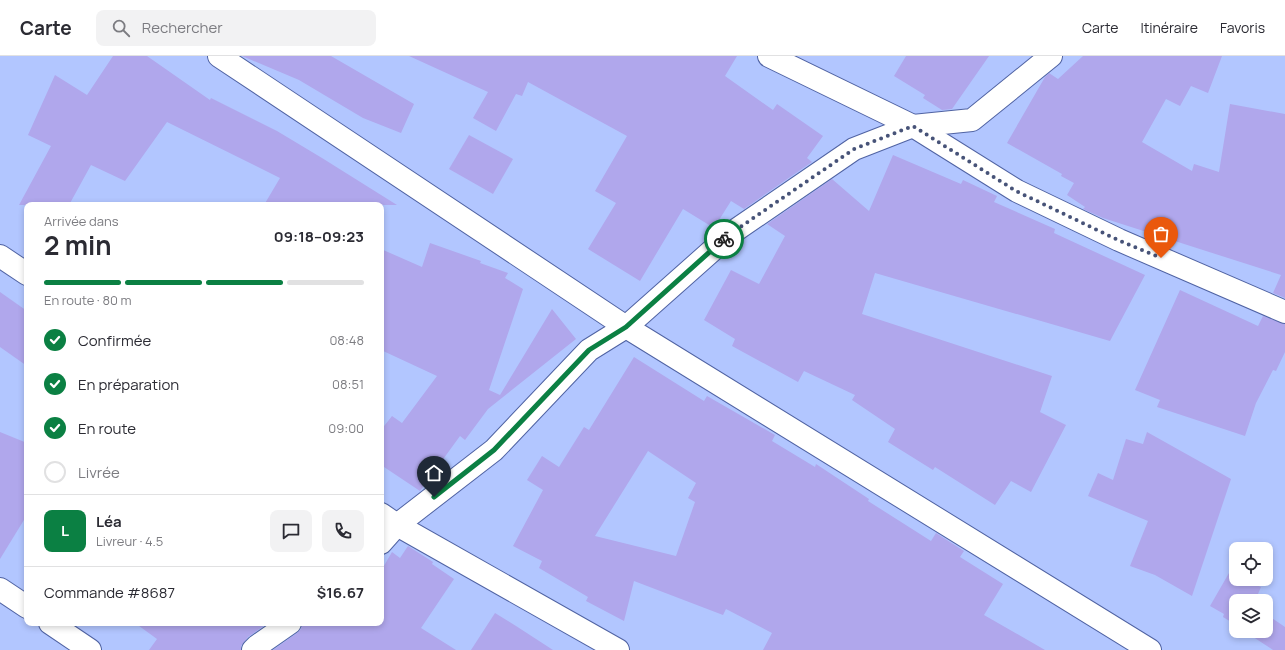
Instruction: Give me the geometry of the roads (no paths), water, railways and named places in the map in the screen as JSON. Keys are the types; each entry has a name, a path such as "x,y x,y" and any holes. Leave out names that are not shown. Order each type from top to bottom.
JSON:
{"street":[{"path":"219,56 626,327 1150,650"},
{"path":"768,56 913,126 1016,191 1118,240 1285,312"},
{"path":"384,534 389,520 494,450 589,350 626,327 733,232 854,149 913,126 972,120 1051,56"},
{"path":"0,256 24,272"},
{"path":"389,520 618,650"},
{"path":"0,589 24,605"},
{"path":"54,626 90,650"},
{"path":"253,650 286,626"}]}
